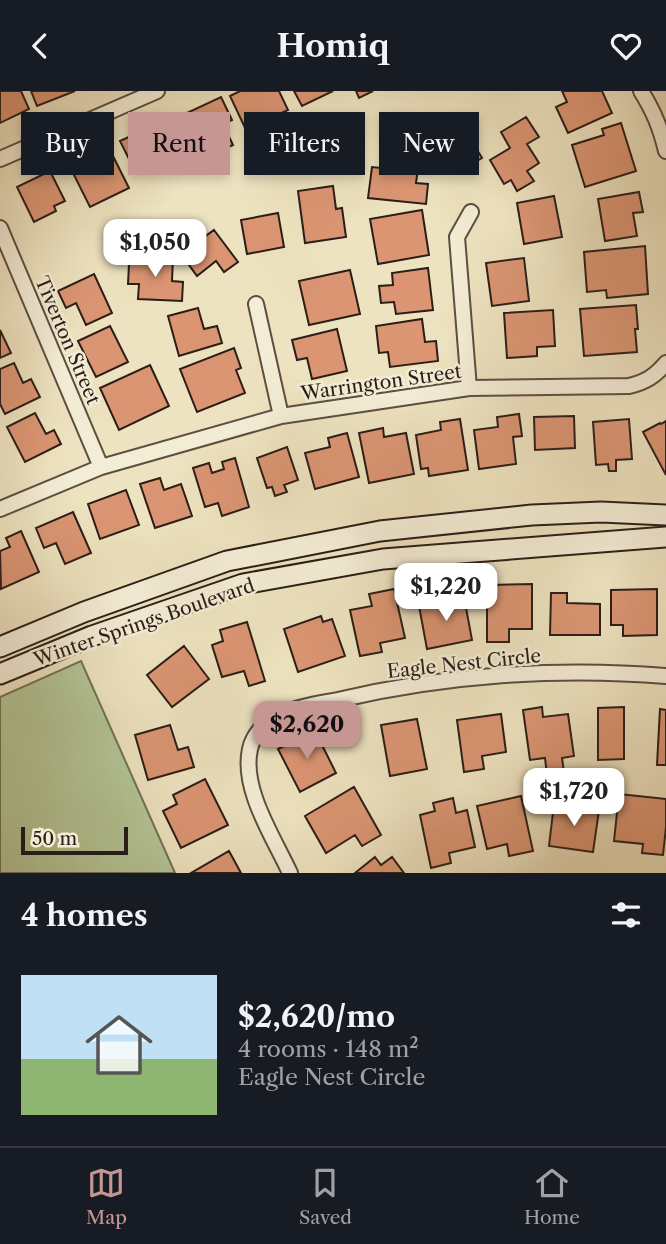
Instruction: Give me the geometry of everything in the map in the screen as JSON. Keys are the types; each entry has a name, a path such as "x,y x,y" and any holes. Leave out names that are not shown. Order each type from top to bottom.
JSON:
{"street":[{"path":"0,159 158,91"},
{"path":"640,91 654,112 666,151"},
{"path":"469,388 457,237 471,212"},
{"name":"Tiverton Street","path":"0,228 101,467"},
{"path":"256,305 281,416"},
{"name":"Warrington Street","path":"0,509 101,467 281,416 469,388 629,386 645,383 666,363"},
{"name":"Winter Springs Boulevard","path":"0,647 84,612 214,565 265,553 380,531 531,515 601,512 666,515"},
{"name":"Winter Springs Boulevard","path":"0,674 92,636 243,584 383,559 666,537"},
{"name":"Eagle Nest Circle","path":"290,873 257,804 249,773 251,747 260,729 276,717 296,709 368,693 450,681 540,673 666,676"}],"green space":[{"path":"81,661 175,873 0,873 0,697"}],"building":[{"path":"0,91 21,91 29,109 0,123"},
{"path":"31,91 75,91 37,106"},
{"path":"240,91 279,91 288,110 244,112 244,126 230,96"},
{"path":"294,91 333,91 302,106"},
{"path":"356,91 373,91 359,98"},
{"path":"562,91 602,91 612,113 568,133 556,107 567,102"},
{"path":"221,97 228,112 189,112"},
{"path":"526,117 539,137 527,144 539,163 527,171 534,181 517,191 511,180 504,184 490,160 510,148 501,132"},
{"path":"621,123 636,171 585,187 572,145 604,135 602,129"},
{"path":"128,137 128,157 120,141"},
{"path":"114,158 129,188 90,207 74,175 114,175"},
{"path":"372,167 379,168 379,175 417,175 416,183 428,184 426,204 368,198"},
{"path":"42,175 52,175 65,201 54,206 56,211 34,222 17,187"},
{"path":"333,186 336,209 342,208 346,237 305,243 298,191"},
{"path":"639,192 643,212 633,213 637,236 605,241 598,199"},
{"path":"554,196 562,237 524,244 517,203"},
{"path":"422,210 429,255 378,264 370,219"},
{"path":"278,213 284,247 247,254 241,220"},
{"path":"214,230 238,262 224,272 216,261 197,276 181,254"},
{"path":"645,246 648,294 607,298 606,290 587,292 584,252"},
{"path":"139,256 173,257 172,281 183,282 182,301 138,299 139,284 128,284 129,264 138,264"},
{"path":"524,258 529,301 492,306 486,263"},
{"path":"428,268 433,310 396,314 394,302 381,303 379,286 393,285 392,273"},
{"path":"350,270 360,314 309,325 299,281"},
{"path":"94,274 112,313 86,325 76,303 66,308 58,291"},
{"path":"636,305 637,352 584,356 580,309"},
{"path":"198,308 204,329 217,326 222,343 179,356 168,316"},
{"path":"553,310 555,346 537,347 537,356 507,358 504,313"},
{"path":"422,319 425,342 436,341 438,361 390,367 388,352 379,353 376,326"},
{"path":"110,326 128,362 96,377 78,341"},
{"path":"337,329 347,371 312,379 307,358 297,360 292,340"},
{"path":"0,330 11,353 0,358"},
{"path":"234,348 241,368 236,370 245,393 197,412 180,369"},
{"path":"14,363 23,383 31,379 40,397 5,414 0,404 0,369"},
{"path":"150,365 169,406 119,430 100,388"},
{"path":"35,413 46,434 54,430 61,444 25,462 7,427"},
{"path":"519,414 522,436 513,437 516,464 479,469 474,430 498,427 497,417"},
{"path":"574,416 575,448 535,450 534,417"},
{"path":"460,419 468,470 429,476 428,468 421,469 416,435 441,430 440,422"},
{"path":"629,419 632,459 616,460 616,471 609,471 608,464 596,465 593,422"},
{"path":"666,421 666,475 643,432"},
{"path":"383,428 384,437 406,433 414,474 369,483 359,433"},
{"path":"347,433 359,477 315,489 305,453 330,447 328,438"},
{"path":"287,447 298,480 284,485 287,492 275,496 272,487 267,488 257,458"},
{"path":"235,458 249,507 222,516 218,503 205,507 193,468 209,463 212,473 224,469 222,462"},
{"path":"160,478 164,490 181,484 192,516 155,528 140,484"},
{"path":"126,490 139,525 100,539 88,504"},
{"path":"73,512 91,553 65,564 56,543 44,548 36,528"},
{"path":"21,531 39,572 1,589 0,551 10,547 6,538"},
{"path":"532,584 532,629 509,629 509,642 487,642 487,585"},
{"path":"394,589 405,638 380,643 382,652 360,656 350,610 372,606 369,594"},
{"path":"657,589 657,635 623,636 623,625 611,625 611,590"},
{"path":"551,593 567,593 567,603 600,604 600,635 550,635"},
{"path":"464,597 472,640 427,649 419,606"},
{"path":"321,616 323,622 332,619 345,656 298,672 284,629"},
{"path":"247,622 265,681 249,686 244,671 222,677 212,645 223,641 220,630"},
{"path":"184,646 209,679 172,707 147,675"},
{"path":"542,707 543,717 568,714 574,756 562,758 564,772 547,775 545,758 530,760 523,710"},
{"path":"624,707 624,759 598,760 598,708"},
{"path":"660,709 666,710 666,765 657,765"},
{"path":"501,714 506,752 482,756 484,769 464,772 457,720"},
{"path":"417,719 427,769 390,776 381,725"},
{"path":"170,725 178,750 188,747 194,767 148,780 135,735"},
{"path":"315,731 336,773 300,792 278,749"},
{"path":"205,779 228,825 181,848 163,811 177,804 173,795"},
{"path":"354,787 381,835 362,846 355,835 326,853 305,816"},
{"path":"619,794 666,799 663,855 642,853 643,844 614,841"},
{"path":"521,796 533,851 509,856 507,844 487,849 477,806"},
{"path":"453,798 456,813 467,810 475,847 449,853 451,863 431,868 420,815 435,811 433,803"},
{"path":"554,804 599,810 593,852 549,846"},
{"path":"229,851 241,873 191,873"},
{"path":"375,857 381,865 392,857 404,873 355,873"}]}
